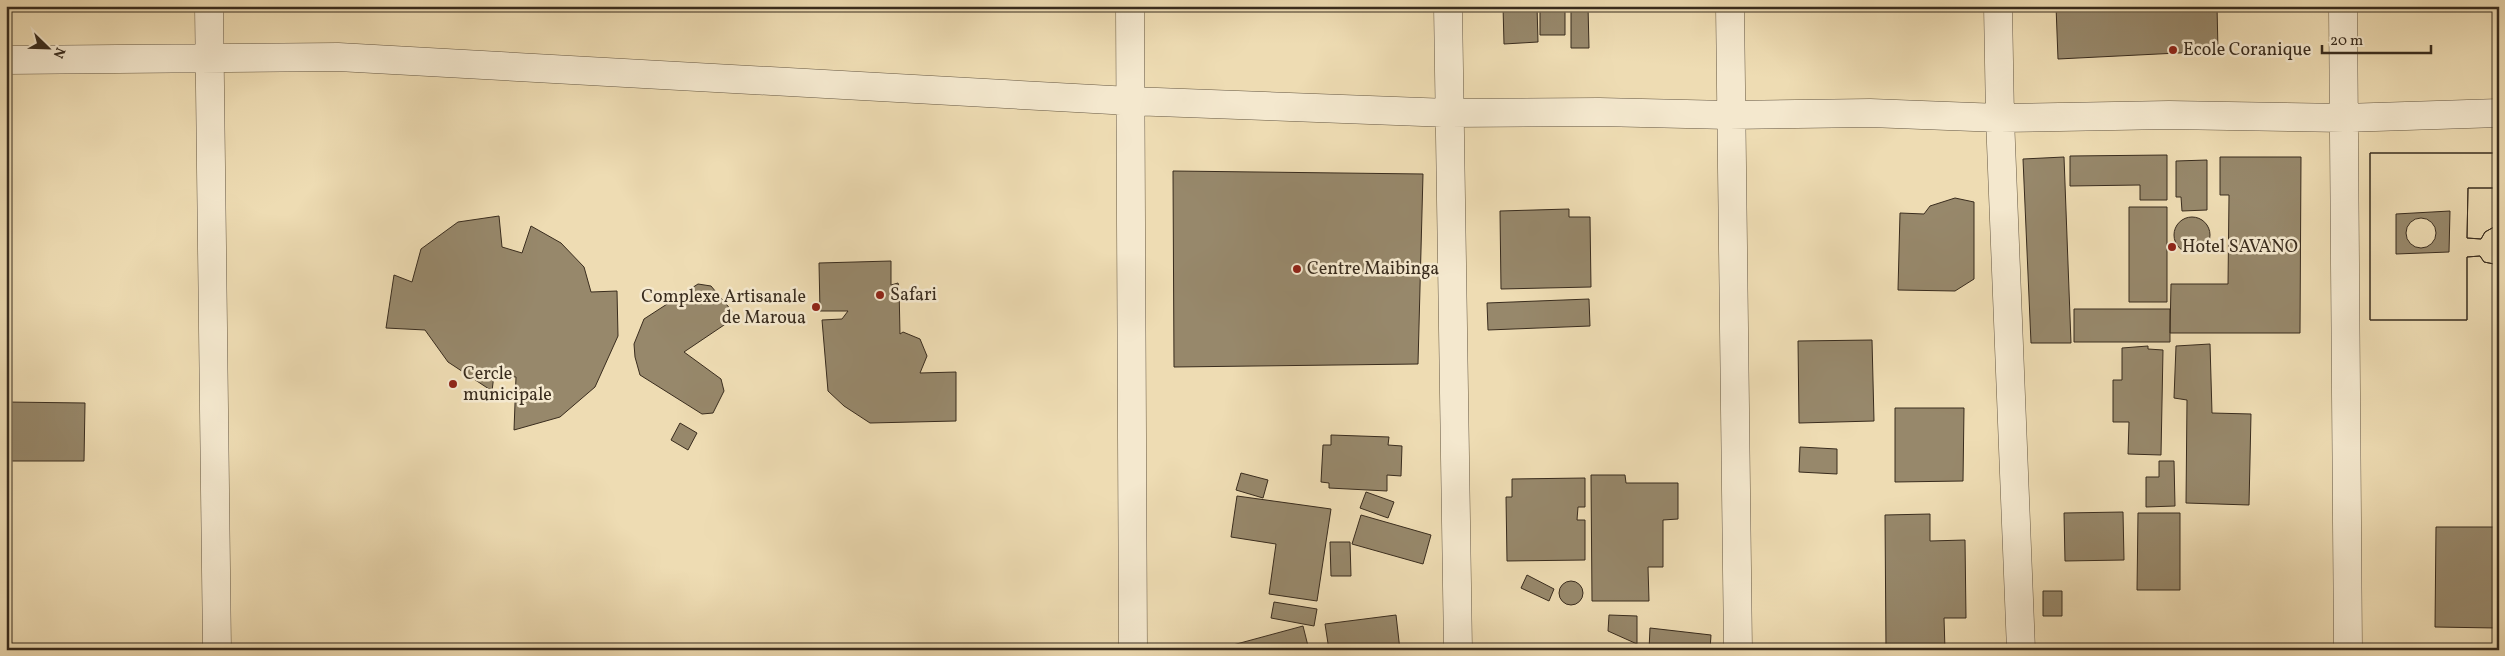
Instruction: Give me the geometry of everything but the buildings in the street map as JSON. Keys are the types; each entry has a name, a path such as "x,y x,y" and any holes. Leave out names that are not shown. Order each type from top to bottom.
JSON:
{"street":[{"path":"209,6 218,650"},
{"path":"1130,6 1133,650"},
{"path":"1448,6 1458,650"},
{"path":"1730,6 1738,650"},
{"path":"1998,6 2000,118 2021,650"},
{"path":"2343,6 2348,650"},
{"path":"6,60 338,57 1130,101 1449,113 1599,112 1730,115 1870,113 2000,118 2169,114 2344,118 2499,113"}],"place":[{"name":"Ecole Coranique","path":"2173,50"},
{"name":"Hotel SAVANO","path":"2172,247"},
{"name":"Centre Maibinga","path":"1297,269"},
{"name":"Safari","path":"880,295"},
{"name":"Complexe Artisanale de Maroua","path":"816,307"},
{"name":"Cercle municipale","path":"453,384"}]}
